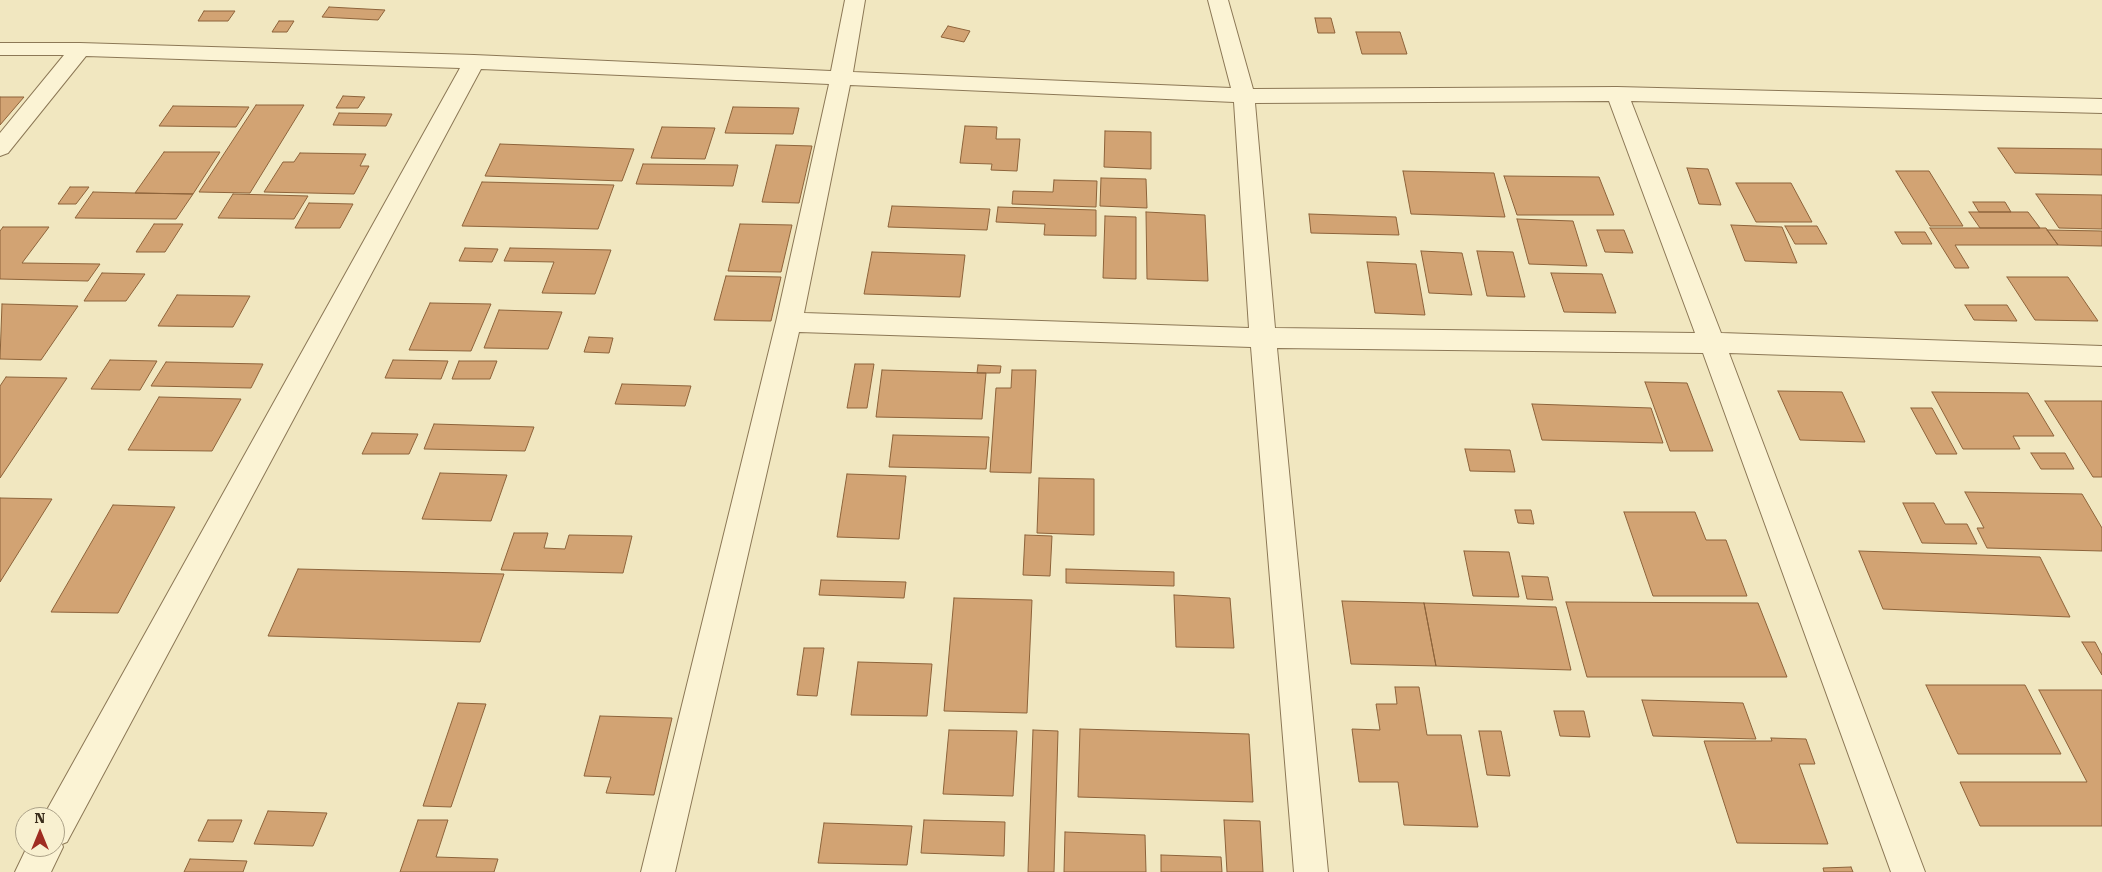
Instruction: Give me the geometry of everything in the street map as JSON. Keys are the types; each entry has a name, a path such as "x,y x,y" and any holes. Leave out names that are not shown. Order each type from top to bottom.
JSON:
{"street":[{"path":"658,872 789,322 841,77 855,0"},
{"path":"1218,0 1244,96 1263,338 1311,872"},
{"path":"0,49 80,49 474,62 1244,96 1617,94 2102,106"},
{"path":"0,148 80,49"},
{"path":"65,812 474,62"},
{"path":"1617,94 1712,343 1908,872"},
{"path":"789,322 1263,338 1712,343 2102,356"},
{"path":"32,872 40,857"}],"building":[{"path":"329,7 385,10 378,20 322,17"},
{"path":"204,11 235,11 228,21 198,21"},
{"path":"1315,18 1331,18 1335,33 1318,33"},
{"path":"279,21 294,21 287,32 272,32"},
{"path":"948,26 970,31 964,42 941,37"},
{"path":"1356,32 1400,32 1407,54 1362,54"},
{"path":"343,96 365,97 358,108 336,108"},
{"path":"0,97 24,97 0,125"},
{"path":"256,105 304,105 250,193 199,192"},
{"path":"173,106 249,107 236,127 159,126"},
{"path":"733,107 799,108 793,134 725,133"},
{"path":"339,113 392,114 386,126 333,125"},
{"path":"965,126 997,127 996,139 1020,139 1017,171 991,170 992,164 960,163"},
{"path":"662,127 715,128 705,159 651,158"},
{"path":"1105,131 1151,132 1151,169 1104,167"},
{"path":"500,144 634,149 622,181 485,176"},
{"path":"776,145 812,146 799,203 762,202"},
{"path":"1998,148 2102,149 2102,175 2015,173"},
{"path":"164,152 220,152 193,194 135,193"},
{"path":"300,153 366,154 360,166 369,166 354,194 264,192 283,162 294,162"},
{"path":"643,164 738,165 733,186 636,184"},
{"path":"1687,168 1708,169 1721,205 1699,204"},
{"path":"1403,171 1494,173 1505,217 1411,214"},
{"path":"1896,171 1929,171 1963,226 1930,226"},
{"path":"1504,176 1599,177 1614,215 1517,215"},
{"path":"1101,178 1146,179 1147,208 1100,206"},
{"path":"1054,180 1097,181 1096,207 1012,204 1013,191 1053,192"},
{"path":"482,182 614,185 598,229 462,226"},
{"path":"1736,183 1791,183 1812,222 1756,222"},
{"path":"70,187 89,187 76,204 58,204"},
{"path":"93,192 193,194 176,219 75,218"},
{"path":"233,194 308,196 294,219 218,218"},
{"path":"2036,194 2102,195 2102,229 2059,228"},
{"path":"1973,202 2005,202 2011,212 1979,212"},
{"path":"309,203 353,204 340,228 295,228"},
{"path":"892,206 990,209 987,230 888,227"},
{"path":"998,207 1096,210 1096,236 1044,235 1045,224 996,222"},
{"path":"1146,212 1205,215 1208,281 1147,279"},
{"path":"1969,212 2028,212 2040,228 1980,228"},
{"path":"1309,214 1396,217 1399,235 1311,233"},
{"path":"1105,216 1136,217 1136,279 1103,278"},
{"path":"1517,219 1573,221 1587,266 1529,264"},
{"path":"154,224 183,224 165,252 136,252"},
{"path":"740,224 792,225 781,272 728,271"},
{"path":"1731,225 1782,227 1797,263 1745,261"},
{"path":"1785,226 1817,226 1827,244 1795,244"},
{"path":"3,227 49,227 22,263 100,264 88,281 0,279 0,231"},
{"path":"1930,228 2046,228 2058,245 1955,245 1969,268 1955,268"},
{"path":"1597,230 1624,230 1633,253 1605,252"},
{"path":"2047,230 2102,231 2102,246 2058,245"},
{"path":"1895,232 1925,232 1932,244 1902,244"},
{"path":"465,248 498,249 492,262 459,261"},
{"path":"510,248 611,250 595,294 542,293 554,262 504,261"},
{"path":"1421,251 1462,253 1472,295 1429,293"},
{"path":"1477,251 1513,252 1525,297 1487,296"},
{"path":"872,252 965,255 960,297 864,294"},
{"path":"1367,262 1416,264 1425,315 1375,313"},
{"path":"102,273 145,274 126,301 84,301"},
{"path":"1551,273 1602,274 1616,313 1564,312"},
{"path":"726,276 781,277 771,321 714,320"},
{"path":"2007,277 2068,277 2098,321 2035,320"},
{"path":"177,295 250,296 233,327 158,326"},
{"path":"430,303 491,304 471,351 409,350"},
{"path":"2,304 78,306 41,360 0,359"},
{"path":"1965,305 2007,305 2017,321 1974,320"},
{"path":"499,310 562,312 548,349 484,348"},
{"path":"589,337 613,338 609,353 584,352"},
{"path":"110,360 157,361 140,390 91,389"},
{"path":"393,360 448,361 441,379 385,378"},
{"path":"459,361 497,361 490,379 452,379"},
{"path":"166,362 263,364 251,388 151,386"},
{"path":"855,364 874,364 867,408 847,408"},
{"path":"978,365 1001,366 1000,373 977,373"},
{"path":"882,370 986,373 982,419 876,417"},
{"path":"1012,370 1036,370 1031,473 990,472 996,388 1011,388"},
{"path":"6,377 67,378 0,478 0,386"},
{"path":"1645,382 1687,383 1713,451 1670,451"},
{"path":"622,384 691,386 685,406 615,404"},
{"path":"1778,391 1842,392 1865,442 1800,440"},
{"path":"1932,392 2028,393 2054,436 2013,436 2020,449 1963,449"},
{"path":"159,397 241,399 212,451 128,450"},
{"path":"2045,401 2102,401 2102,477 2093,477"},
{"path":"1532,404 1651,408 1663,443 1542,440"},
{"path":"1911,408 1932,408 1957,454 1936,454"},
{"path":"434,424 534,427 525,451 424,449"},
{"path":"372,433 418,434 409,454 362,454"},
{"path":"893,435 989,437 986,469 889,467"},
{"path":"1465,449 1510,450 1515,472 1470,471"},
{"path":"2031,453 2065,453 2074,469 2041,469"},
{"path":"440,473 507,475 491,521 422,519"},
{"path":"847,474 906,476 899,539 837,537"},
{"path":"1039,478 1094,479 1094,535 1037,533"},
{"path":"1965,492 2082,494 2102,528 2102,551 1987,548 1977,528 1984,528"},
{"path":"0,498 52,499 0,582"},
{"path":"1903,503 1934,503 1945,524 1967,524 1977,544 1922,543"},
{"path":"113,505 175,507 118,613 51,612"},
{"path":"1515,510 1531,510 1534,524 1518,523"},
{"path":"1624,512 1695,512 1706,540 1726,540 1747,596 1653,596"},
{"path":"514,533 548,533 544,548 565,549 569,535 632,536 623,573 501,570"},
{"path":"1025,535 1052,536 1050,576 1023,575"},
{"path":"1464,551 1509,552 1519,597 1473,596"},
{"path":"1859,551 2040,557 2070,617 1883,609"},
{"path":"298,569 504,574 480,642 268,636"},
{"path":"1066,569 1174,572 1174,586 1066,583"},
{"path":"1522,576 1548,577 1553,600 1527,599"},
{"path":"821,580 906,582 904,598 819,595"},
{"path":"1174,595 1230,598 1234,648 1176,647"},
{"path":"954,598 1032,600 1027,713 944,711"},
{"path":"1342,601 1424,603 1436,666 1351,664"},
{"path":"1566,602 1758,603 1787,677 1587,677"},
{"path":"1424,603 1556,607 1571,670 1436,666"},
{"path":"2082,642 2095,642 2102,655 2102,675"},
{"path":"804,648 824,648 817,696 797,695"},
{"path":"858,662 932,664 927,716 851,715"},
{"path":"1926,685 2025,685 2061,754 1958,754"},
{"path":"1395,687 1419,687 1427,735 1461,735 1478,827 1404,825 1398,782 1359,782 1352,729 1380,730 1376,704 1397,704"},
{"path":"2039,690 2102,690 2102,826 1980,826 1960,782 2087,782"},
{"path":"1642,700 1743,703 1756,739 1653,736"},
{"path":"458,703 486,704 451,807 423,806"},
{"path":"1554,711 1584,711 1590,737 1560,736"},
{"path":"600,716 672,718 654,795 606,793 611,777 584,776"},
{"path":"1080,729 1249,734 1253,802 1078,797"},
{"path":"949,730 1017,731 1013,796 943,794"},
{"path":"1033,730 1058,731 1054,872 1028,872"},
{"path":"1479,731 1501,731 1510,776 1487,775"},
{"path":"1771,738 1806,739 1815,764 1799,764 1828,844 1737,843 1704,741 1772,741"},
{"path":"268,811 327,813 313,846 254,844"},
{"path":"208,820 242,820 233,842 198,841"},
{"path":"418,820 448,820 436,857 498,859 494,872 400,872"},
{"path":"924,820 1005,822 1004,856 921,853"},
{"path":"1224,820 1260,821 1263,872 1227,872"},
{"path":"824,823 912,826 907,865 818,863"},
{"path":"1065,832 1145,835 1146,872 1064,872"},
{"path":"1161,855 1221,857 1222,872 1161,872"},
{"path":"190,859 247,861 243,872 184,872"},
{"path":"1851,867 1853,872 1824,872 1823,868"}]}
